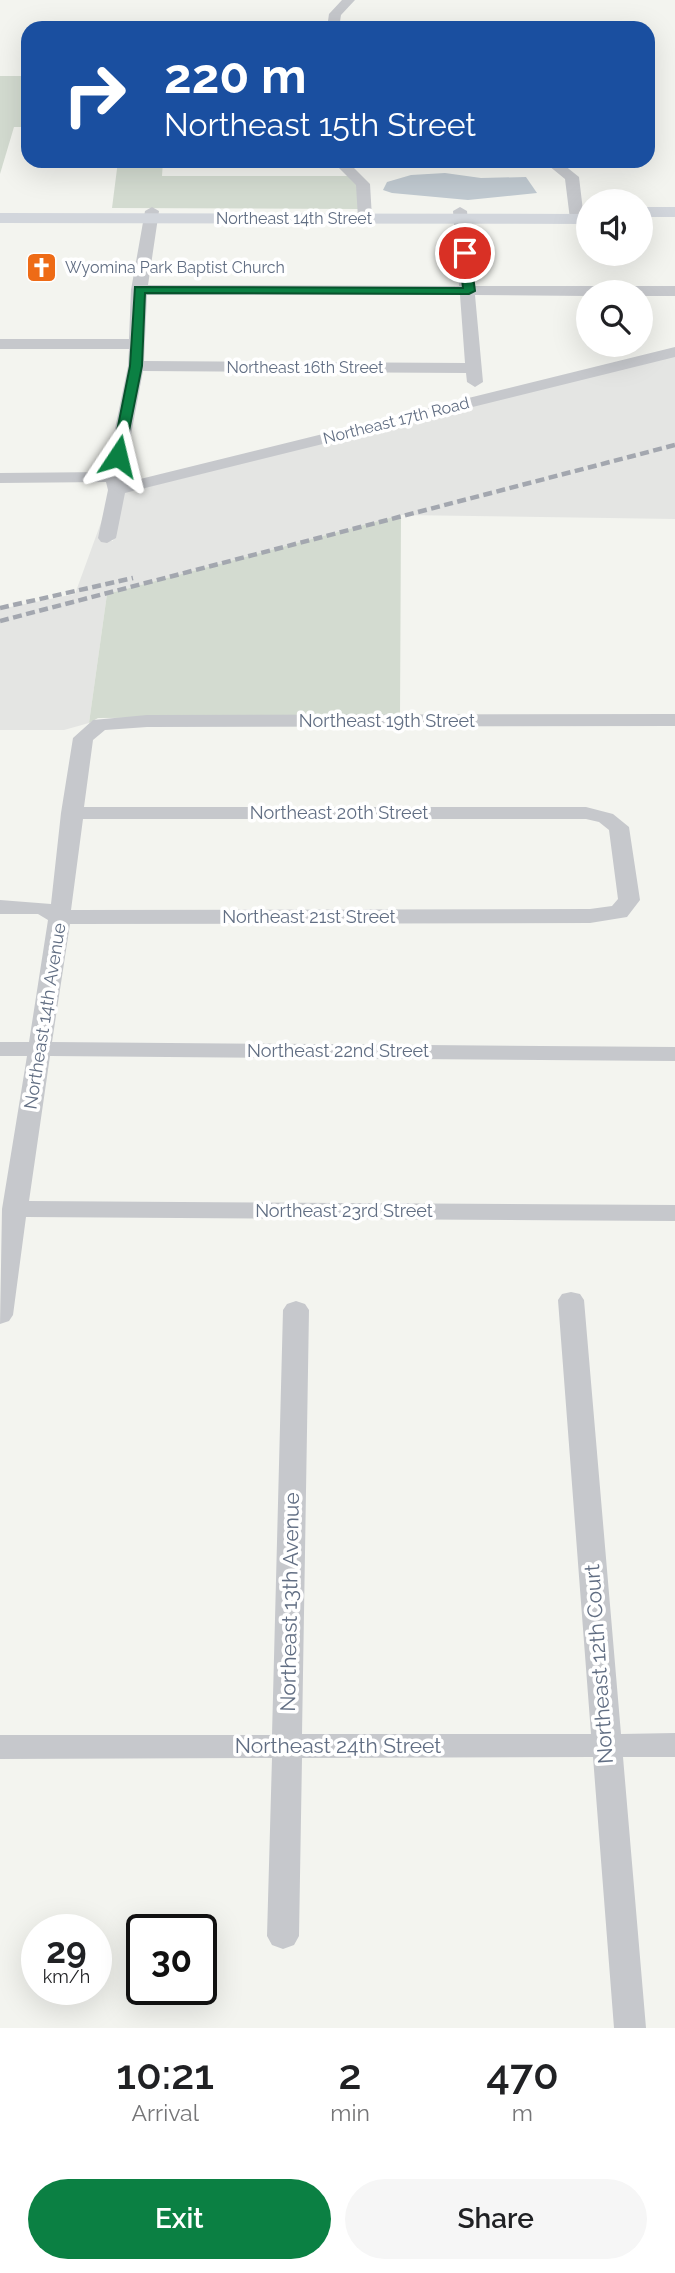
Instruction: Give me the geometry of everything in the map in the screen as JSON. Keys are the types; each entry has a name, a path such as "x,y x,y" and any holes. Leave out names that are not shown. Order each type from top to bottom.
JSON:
{"main road":[{"name":"Northeast 14th Street","path":"0,211 151,215"},
{"path":"653,212 675,212"},
{"name":"Northeast 14th Street","path":"0,218 151,215 576,215"},
{"path":"653,219 675,219"}],"street":[{"path":"334,21 335,14 349,0"},
{"path":"346,168 363,184 365,215"},
{"path":"560,168 572,177 576,192"},
{"path":"107,538 136,366 139,290 151,215"},
{"path":"460,215 477,400"},
{"path":"139,290 675,291"},
{"path":"0,344 136,344"},
{"name":"Northeast 17th Road","path":"0,478 115,484 675,352"},
{"name":"Northeast 16th Street","path":"136,366 474,368"},
{"name":"Northeast 19th Street","path":"100,724 147,721 675,720"},
{"name":"Northeast 14th Avenue","path":"0,1315 9,1221 40,1049 83,738 100,724"},
{"name":"Northeast 20th Street","path":"71,813 586,813 606,818 619,827 629,900 619,912"},
{"name":"Northeast 21st Street","path":"0,907 42,908 60,918 590,916 619,912"},
{"name":"Northeast 22nd Street","path":"0,1049 675,1054"},
{"name":"Northeast 23rd Street","path":"9,1221 675,1213"},
{"name":"Northeast 12th Court","path":"570,1300 630,2028"},
{"name":"Northeast 13th Avenue","path":"283,1936 296,1310"},
{"name":"Northeast 24th Street","path":"0,1747 675,1745"}],"shaded area":[{"path":"0,76 21,76 21,127 14,127 0,174"},
{"path":"117,168 163,168 162,176 351,176 358,187 359,209 112,208"},
{"path":"445,173 481,178 526,177 537,193 468,200 383,190 387,182 411,175"},
{"path":"675,355 675,519 401,515 107,594 89,723 64,730 0,730 0,609 75,594 107,506 100,541 113,541 123,493"},
{"path":"401,515 400,716 98,718 89,723 107,594"}],"railway":[{"path":"0,621 675,445"},
{"path":"0,608 133,578"}],"place":[{"name":"Wyomina Park Baptist Church","path":"42,267"}],"route":[{"path":"118,456 136,366 139,290 469,291 465,253"}]}
